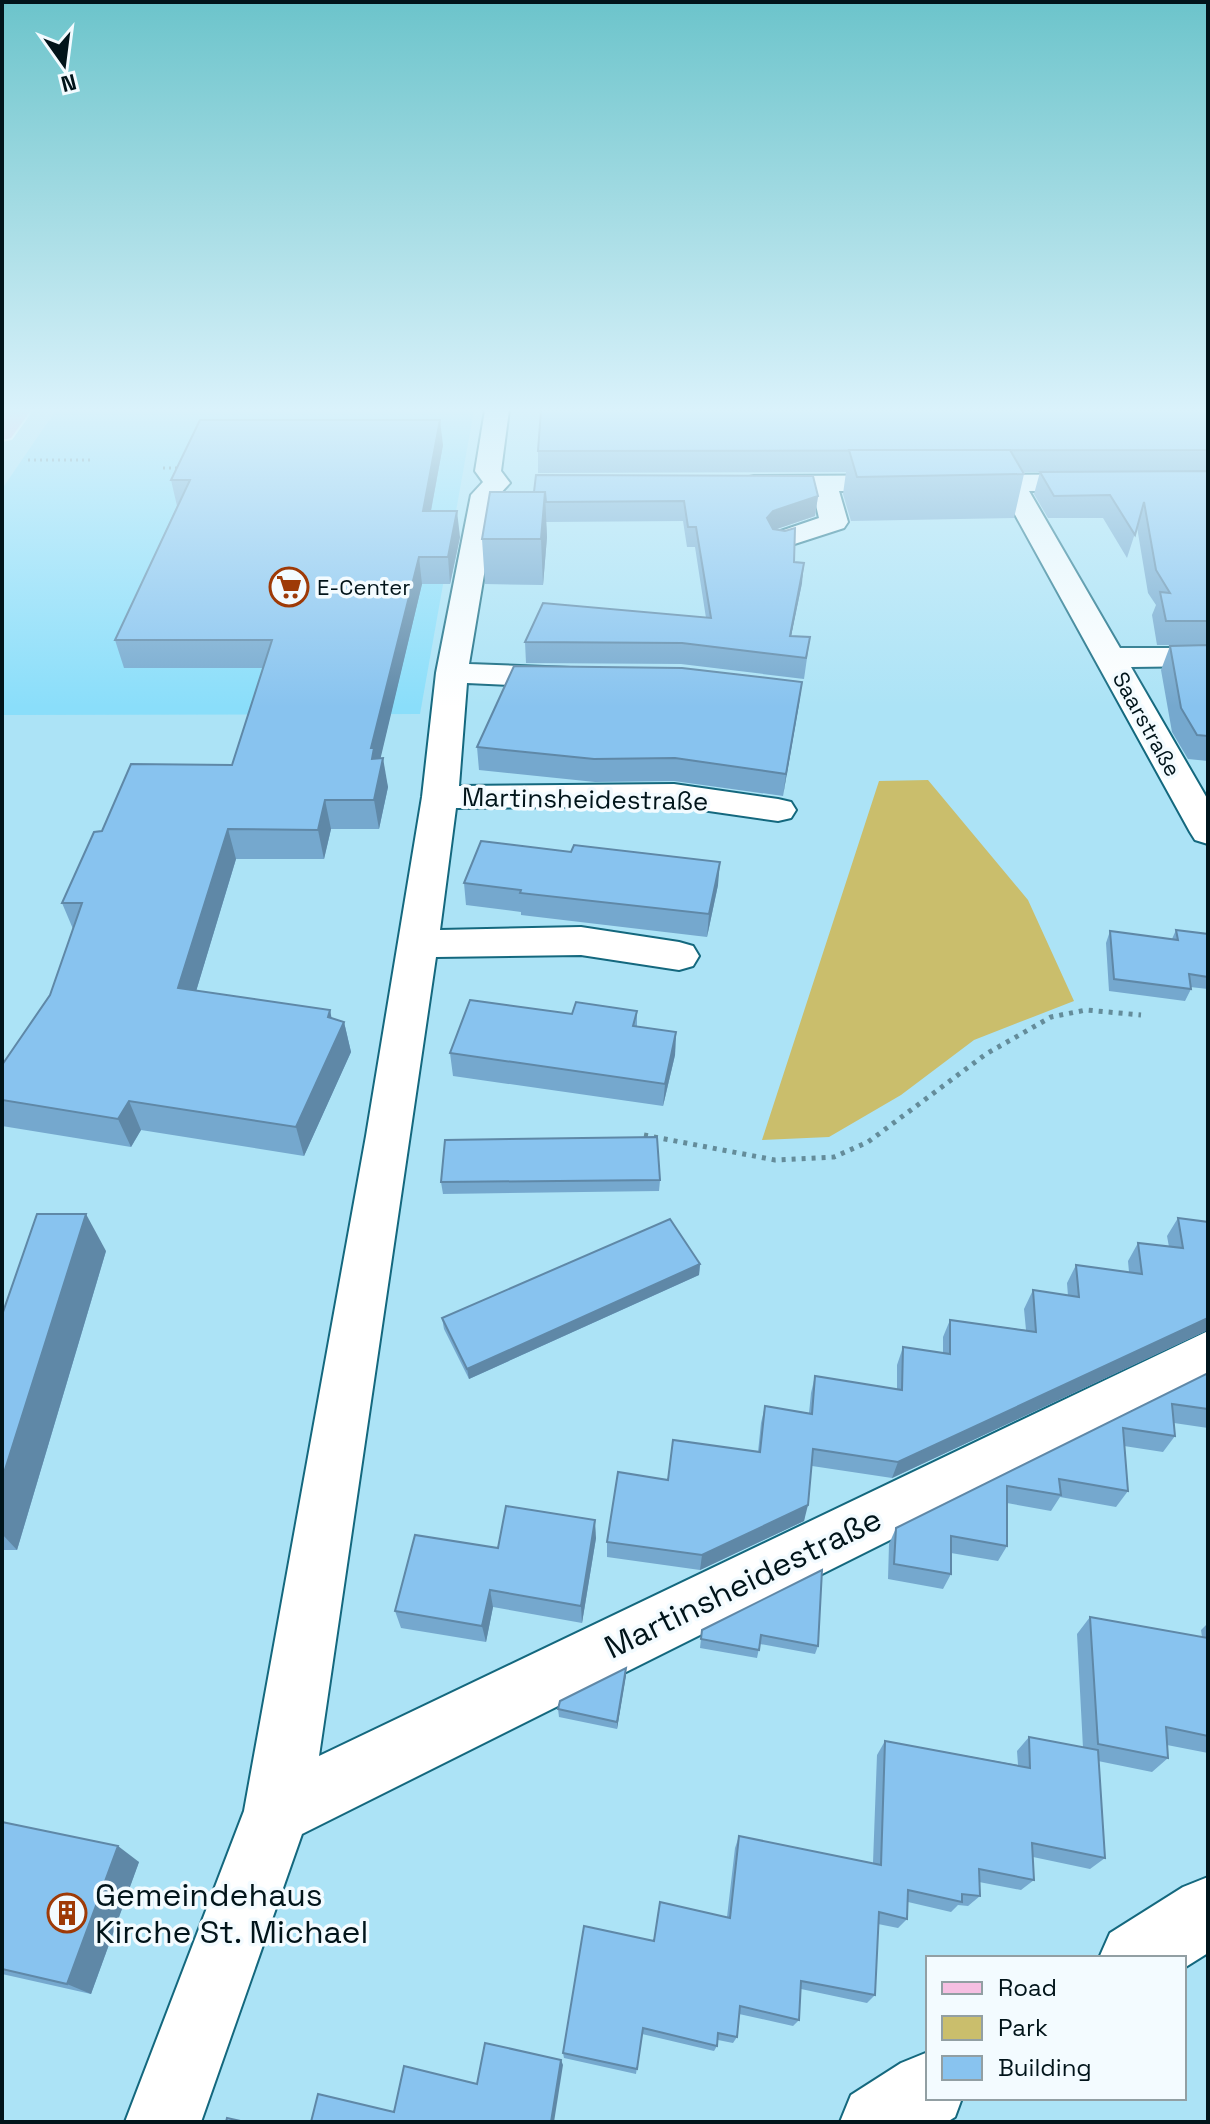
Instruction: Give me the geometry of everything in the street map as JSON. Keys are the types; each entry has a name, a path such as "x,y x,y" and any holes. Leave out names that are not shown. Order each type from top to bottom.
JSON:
{"street":[{"name":"Martinsheidestraße","path":"163,2122 277,1811 419,944 440,797 452,673 481,509"},
{"path":"782,540 834,522 831,509"},
{"name":"Saarstraße","path":"1026,509 1110,658 1196,789 1208,832"},
{"name":"Saarstraße","path":"1110,658 1208,657"},
{"path":"452,673 606,678"},
{"name":"Martinsheidestraße","path":"440,797 674,795 778,810"},
{"path":"419,944 581,941 679,956"},
{"name":"Martinsheidestraße","path":"277,1811 1208,1355"},
{"path":"1138,1956 1208,1912"},
{"path":"878,2122 926,2091"}],"path":[{"path":"644,1135 674,1139 759,1160 820,1160 866,1146 907,1110 1035,1022 1069,1012 1141,1015"}],"shaded area":[{"path":"2,509 456,509 420,714 2,715"}],"green space":[{"path":"928,780 1028,900 1074,1001 974,1040 901,1095 829,1137 762,1140 879,781"}],"building":[{"path":"176,509 457,511 448,557 419,557 371,748 374,748 372,759 383,758 374,800 325,800 318,830 228,829 178,988 330,1010 328,1017 344,1022 296,1127 129,1101 118,1119 2,1100 2,1065 50,995 82,903 62,903 94,832 102,831 131,764 232,765 272,640 115,640"},
{"path":"487,509 544,509 541,539 482,539"},
{"path":"685,509 779,509 767,518 773,529 785,531 795,528 794,562 804,563 790,636 810,637 806,658 682,643 525,642 543,603 711,618 696,527 688,527"},
{"path":"1119,509 1142,509 1135,535"},
{"path":"1145,509 1208,509 1208,621 1166,621 1160,592 1170,593 1156,570"},
{"path":"1208,645 1208,736 1197,735 1181,708 1170,646"},
{"path":"514,666 682,668 802,682 786,774 675,758 594,759 477,747"},
{"path":"481,841 571,852 574,845 720,862 709,914 520,893 521,890 464,883"},
{"path":"1176,930 1208,934 1208,977 1189,974 1191,989 1114,979 1110,931 1178,940"},
{"path":"470,1000 572,1014 576,1002 637,1011 633,1026 676,1032 665,1084 450,1053"},
{"path":"657,1137 660,1180 441,1182 445,1140"},
{"path":"37,1214 86,1214 2,1479 2,1315"},
{"path":"1178,1218 1208,1222 1208,1318 898,1462 813,1449 808,1505 702,1555 607,1542 618,1472 668,1480 673,1440 760,1452 765,1406 812,1414 815,1376 902,1390 903,1347 950,1354 950,1320 1036,1332 1033,1290 1079,1297 1076,1265 1142,1274 1138,1243 1183,1248"},
{"path":"670,1219 700,1264 467,1369 442,1318"},
{"path":"1208,1373 1208,1409 1172,1404 1175,1436 1123,1428 1128,1491 1059,1479 1061,1495 1007,1486 1007,1546 951,1536 951,1574 894,1564 896,1528"},
{"path":"506,1506 595,1520 581,1606 490,1590 482,1626 395,1611 415,1535 498,1548"},
{"path":"822,1570 818,1646 761,1635 759,1650 701,1639 702,1630"},
{"path":"1090,1617 1208,1638 1208,1736 1166,1727 1168,1758 1098,1744"},
{"path":"626,1668 617,1722 558,1709 560,1701"},
{"path":"1029,1737 1098,1750 1105,1858 1032,1843 1034,1880 979,1869 980,1896 962,1894 962,1902 908,1890 907,1919 879,1912 875,1995 801,1981 799,2020 740,2006 737,2037 718,2033 717,2046 643,2028 637,2069 563,2053 584,1926 654,1941 660,1902 730,1918 739,1836 881,1865 885,1741 1030,1768"},
{"name":"Gemeindehaus Kirche St. Michael","path":"2,1822 118,1846 67,1984 2,1969"},
{"path":"485,2043 561,2060 551,2122 311,2122 318,2094 394,2112 404,2066 477,2084"}],"place":[{"name":"E-Center","path":"289,587"},
{"name":"Gemeindehaus Kirche St. Michael","path":"67,1913"}]}
